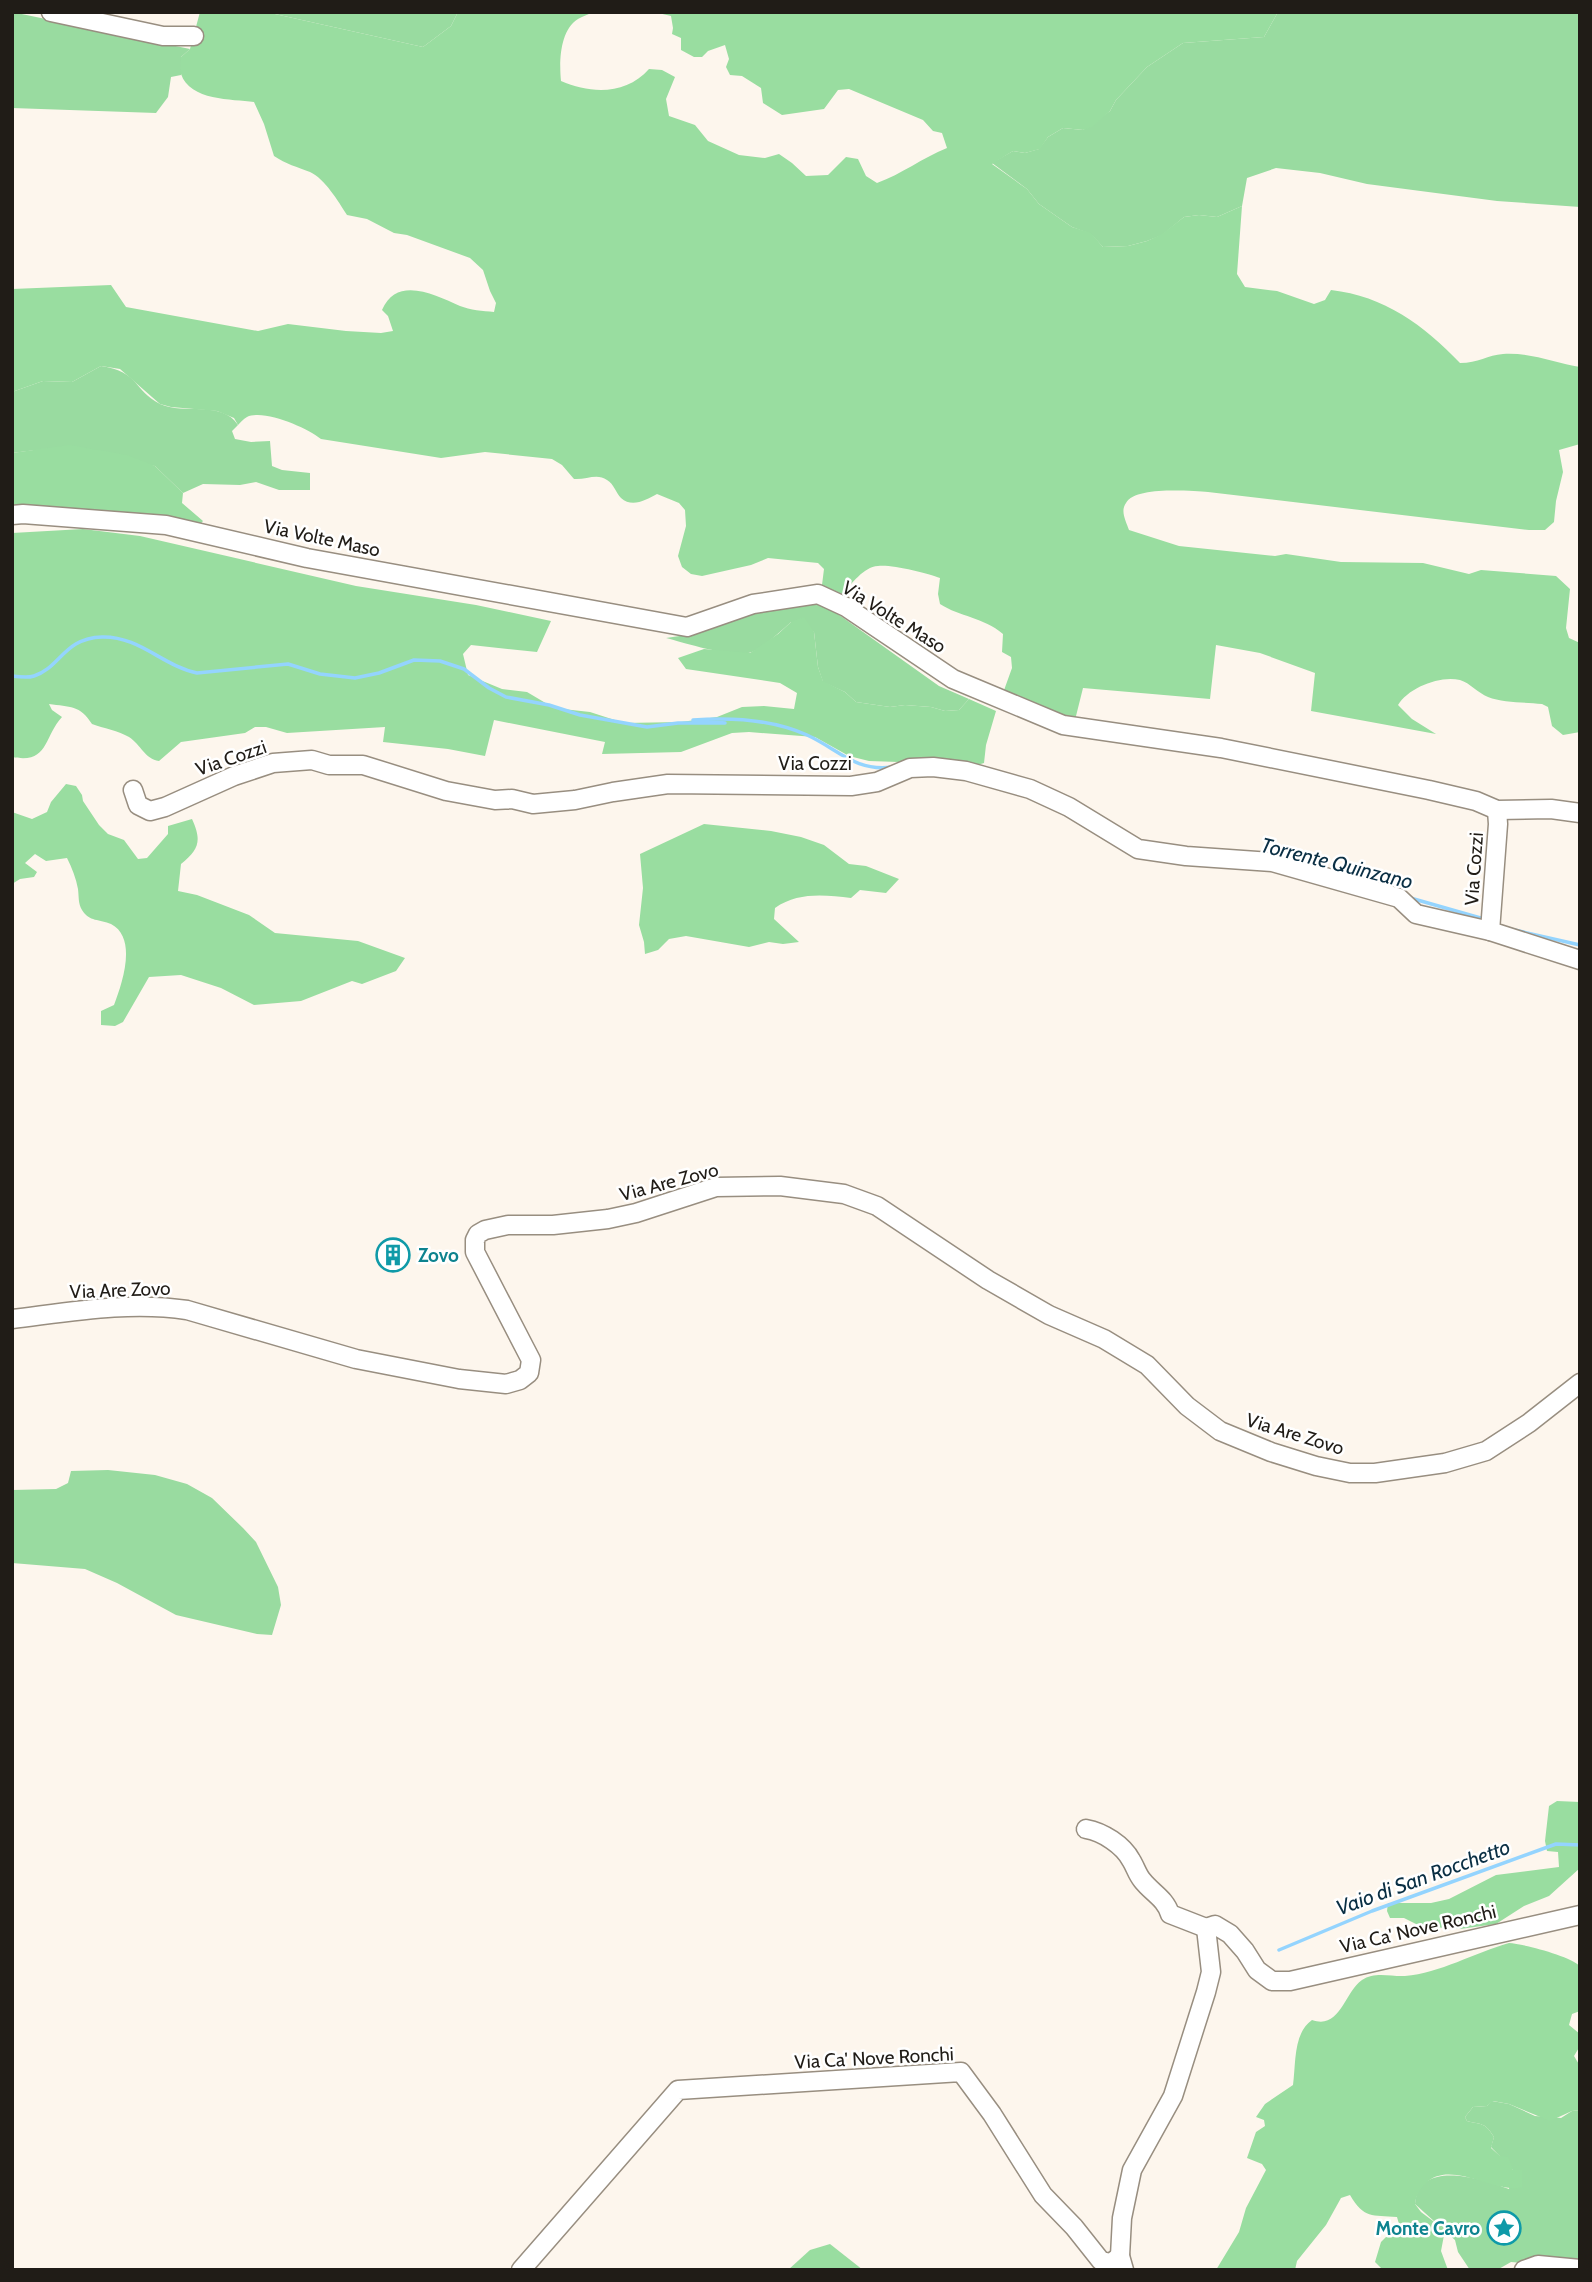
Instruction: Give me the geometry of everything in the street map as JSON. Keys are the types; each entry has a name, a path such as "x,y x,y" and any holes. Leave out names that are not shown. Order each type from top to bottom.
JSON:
{"street":[{"path":"51,12 163,36 194,36"},
{"name":"Via Volte Maso","path":"12,515 23,513 166,525 307,558 687,627 753,604 818,594 846,607 953,679 1063,726 1221,748 1429,790 1476,801 1497,810"},
{"name":"Via Cozzi","path":"133,790 138,805 150,811 234,776 273,764 312,760 330,765 363,765 446,791 533,804 575,800 668,784 850,786 877,782 910,768 933,767 966,771 1030,789 1069,807 1138,849 1186,856 1272,862 1399,898 1416,914 1428,918 1490,925 1580,960"},
{"name":"Via Cozzi","path":"1490,925 1497,810 1551,809 1580,813"},
{"name":"Via Are Zovo","path":"12,1319 159,1305 187,1310 356,1359 459,1379 506,1384 520,1380 529,1373 531,1360 475,1252 474,1245 478,1234 508,1225 553,1225 608,1219 636,1213 716,1187 780,1185 844,1194 877,1206 988,1280 1049,1315 1104,1339 1146,1365 1188,1406 1220,1431 1316,1466 1350,1473 1375,1473 1445,1463 1486,1451 1580,1383"},
{"name":"Via Ca' Nove Ronchi","path":"1086,1829 1097,1831 1130,1857 1140,1878 1166,1902 1170,1914 1206,1928 1215,1925 1230,1934 1257,1970 1272,1981 1290,1981 1580,1915"},
{"name":"Via Ca' Nove Ronchi","path":"521,2270 678,2091 961,2072 992,2114 1043,2195 1074,2227 1101,2261 1122,2263 1122,2218 1132,2170 1173,2096 1206,1992 1211,1972 1206,1928"},
{"path":"1524,2270 1538,2265 1580,2269"}],"green space":[{"path":"12,12 190,49 181,57 181,75 171,77 168,97 156,113 12,108"},
{"path":"200,12 266,12 423,47 451,26 458,12 594,12 578,19 567,31 561,55 561,81 584,88 608,90 630,84 649,69 662,70 675,77 666,99 669,116 695,125 708,141 739,155 765,158 779,154 806,176 828,175 846,157 858,159 866,176 877,183 947,148 942,133 933,131 923,120 849,89 838,90 824,109 782,115 763,103 761,88 742,76 730,75 726,67 729,59 725,45 708,51 702,57 694,57 681,50 681,38 672,34 671,16 654,12 1278,12 1264,37 1183,43 1147,67 1116,100 1110,111 1092,127 1083,130 1063,128 1048,137 1040,149 1025,153 1013,151 992,164 1027,189 1039,204 1072,227 1091,233 1103,247 1128,246 1147,241 1162,234 1184,217 1217,217 1242,206 1237,274 1245,287 1277,291 1314,304 1325,300 1331,290 1368,299 1402,314 1432,336 1460,363 1513,354 1580,367 1580,444 1559,450 1563,472 1554,522 1545,530 1208,492 1177,491 1151,492 1131,498 1124,509 1129,530 1179,546 1275,556 1286,554 1341,562 1423,563 1469,574 1481,570 1556,576 1570,589 1566,628 1569,638 1580,643 1580,732 1563,735 1552,726 1548,707 1542,704 1494,699 1464,681 1452,679 1425,684 1409,693 1398,705 1412,719 1436,734 1311,711 1315,673 1260,653 1216,645 1210,699 1083,688 1075,720 1003,693 1012,668 1011,657 1002,652 1003,634 988,624 940,604 940,578 918,571 873,567 842,594 822,585 824,569 818,563 768,558 751,565 702,576 691,574 682,567 678,556 686,526 685,510 679,503 657,494 639,502 625,501 607,480 595,477 574,479 562,465 552,459 485,452 441,458 321,439 296,425 255,415 247,417 238,425 234,418 217,411 160,404 120,369 101,366 72,382 43,381 12,392 12,289 111,285 126,307 258,331 288,324 346,331 393,331 388,316 382,310 389,299 407,290 428,293 460,306 494,312 496,303 483,270 470,258 407,235 394,233 367,219 347,215 316,175 274,156 254,102 202,94 186,83 181,74 181,57 190,49"},
{"path":"266,12 458,12 451,26 423,47"},
{"path":"1278,12 1580,12 1580,207 1497,201 1367,184 1320,173 1276,168 1247,178 1242,206 1217,217 1184,217 1162,235 1147,241 1128,246 1103,247 1091,234 1072,227 1039,204 1027,189 992,163 1013,151 1025,153 1039,149 1048,137 1063,128 1083,130 1110,111 1116,100 1147,67 1183,43 1264,37"},
{"path":"101,366 123,372 151,399 160,404 213,410 231,417 238,425 232,431 235,439 270,441 272,466 282,470 310,473 310,490 279,490 256,482 240,485 203,484 183,493 155,466 36,450 12,453 12,392 43,381 72,382"},
{"path":"69,445 127,455 155,466 183,493 182,503 203,521 195,530 144,517 83,510 12,514 12,453"},
{"path":"83,529 140,536 356,586 476,605 551,621 537,652 471,645 463,654 468,675 502,689 527,692 554,708 590,712 624,723 681,722 717,717 742,707 794,709 797,693 780,683 686,669 678,658 704,649 750,653 791,622 804,617 814,632 818,667 823,681 845,692 856,702 890,707 931,707 945,711 959,710 969,699 996,711 984,763 971,767 869,761 849,756 815,737 749,732 732,733 681,752 602,754 605,742 494,720 485,756 383,742 385,727 287,733 255,727 245,733 181,742 159,761 150,758 129,737 92,724 79,710 49,704 52,710 62,717 44,748 33,757 12,757 12,533"},
{"path":"805,602 828,607 939,686 969,699 959,710 945,711 931,707 890,707 856,702 845,692 823,682 818,667 814,632 791,622 762,646 744,654 710,650 666,638 700,633 771,606"},
{"path":"66,784 76,786 99,825 108,834 124,840 138,859 147,858 168,834 168,826 192,819 198,839 192,854 181,864 178,891 197,895 249,915 275,933 358,941 405,958 396,971 362,984 352,981 301,1001 254,1005 221,988 181,975 149,977 123,1022 115,1026 101,1025 101,1011 114,1005 124,974 126,950 119,931 111,924 88,917 82,910 76,881 67,858 46,861 35,854 25,863 37,872 34,877 20,879 12,884 12,812 32,819 47,812 51,802"},
{"path":"704,824 801,837 824,845 849,864 866,866 899,879 886,893 860,890 851,898 802,897 775,908 774,919 799,942 769,942 749,947 686,936 669,939 658,950 645,954 639,925 643,888 640,854"},
{"path":"108,1470 155,1475 187,1484 212,1498 243,1528 256,1542 278,1587 281,1605 272,1635 176,1615 85,1569 12,1563 12,1490 56,1489 68,1483 71,1471"},
{"path":"1557,1801 1580,1802 1580,1868 1549,1896 1524,1906 1496,1924 1460,1929 1420,1926 1404,1918 1390,1918 1388,1903 1431,1903 1449,1899 1496,1875 1559,1867 1558,1852 1547,1851 1545,1841 1549,1806"},
{"path":"1509,1943 1557,1955 1580,1966 1580,2011 1572,2014 1569,2025 1580,2034 1580,2046 1574,2056 1580,2066 1580,2110 1550,2121 1509,2104 1493,2101 1487,2106 1473,2107 1465,2117 1467,2121 1488,2129 1494,2137 1491,2148 1500,2156 1508,2157 1513,2170 1522,2170 1522,2187 1511,2188 1447,2175 1435,2177 1423,2186 1415,2204 1421,2212 1445,2230 1441,2251 1448,2270 1383,2270 1375,2262 1381,2242 1399,2224 1397,2217 1364,2212 1350,2195 1341,2198 1326,2225 1297,2261 1295,2270 1216,2270 1239,2232 1246,2208 1266,2170 1262,2164 1247,2158 1256,2132 1265,2126 1264,2120 1256,2117 1265,2104 1293,2085 1296,2050 1306,2026 1312,2020 1329,2020 1341,2009 1356,1986 1367,1977 1418,1974"},
{"path":"1492,2101 1509,2104 1535,2116 1561,2118 1572,2111 1580,2110 1580,2268 1511,2262 1497,2270 1470,2270 1458,2252 1455,2240 1415,2204 1419,2190 1428,2181 1439,2176 1468,2177 1509,2189 1513,2170 1491,2147 1494,2137 1491,2132 1485,2126 1467,2121 1465,2117 1473,2107 1487,2106"},
{"path":"830,2244 863,2270 788,2270 810,2250"}],"waterway":[{"name":"Torrente Quinzano","path":"12,676 34,676 50,667 79,642 102,637 128,641 197,673 288,664 320,674 355,678 379,673 414,660 440,661 464,669 506,697 549,705 580,715 647,727 678,723 725,723 693,720 708,719 765,722 807,735 857,763 879,768 892,767"},
{"name":"Torrente Quinzano","path":"1407,897 1484,919"},
{"name":"Torrente Quinzano","path":"1510,929 1580,945"},
{"name":"Vaio di San Rocchetto","path":"1279,1950 1372,1911 1556,1844 1580,1845"}],"place":[{"name":"Zovo","path":"393,1255"},
{"name":"Monte Cavro","path":"1504,2228"}]}
